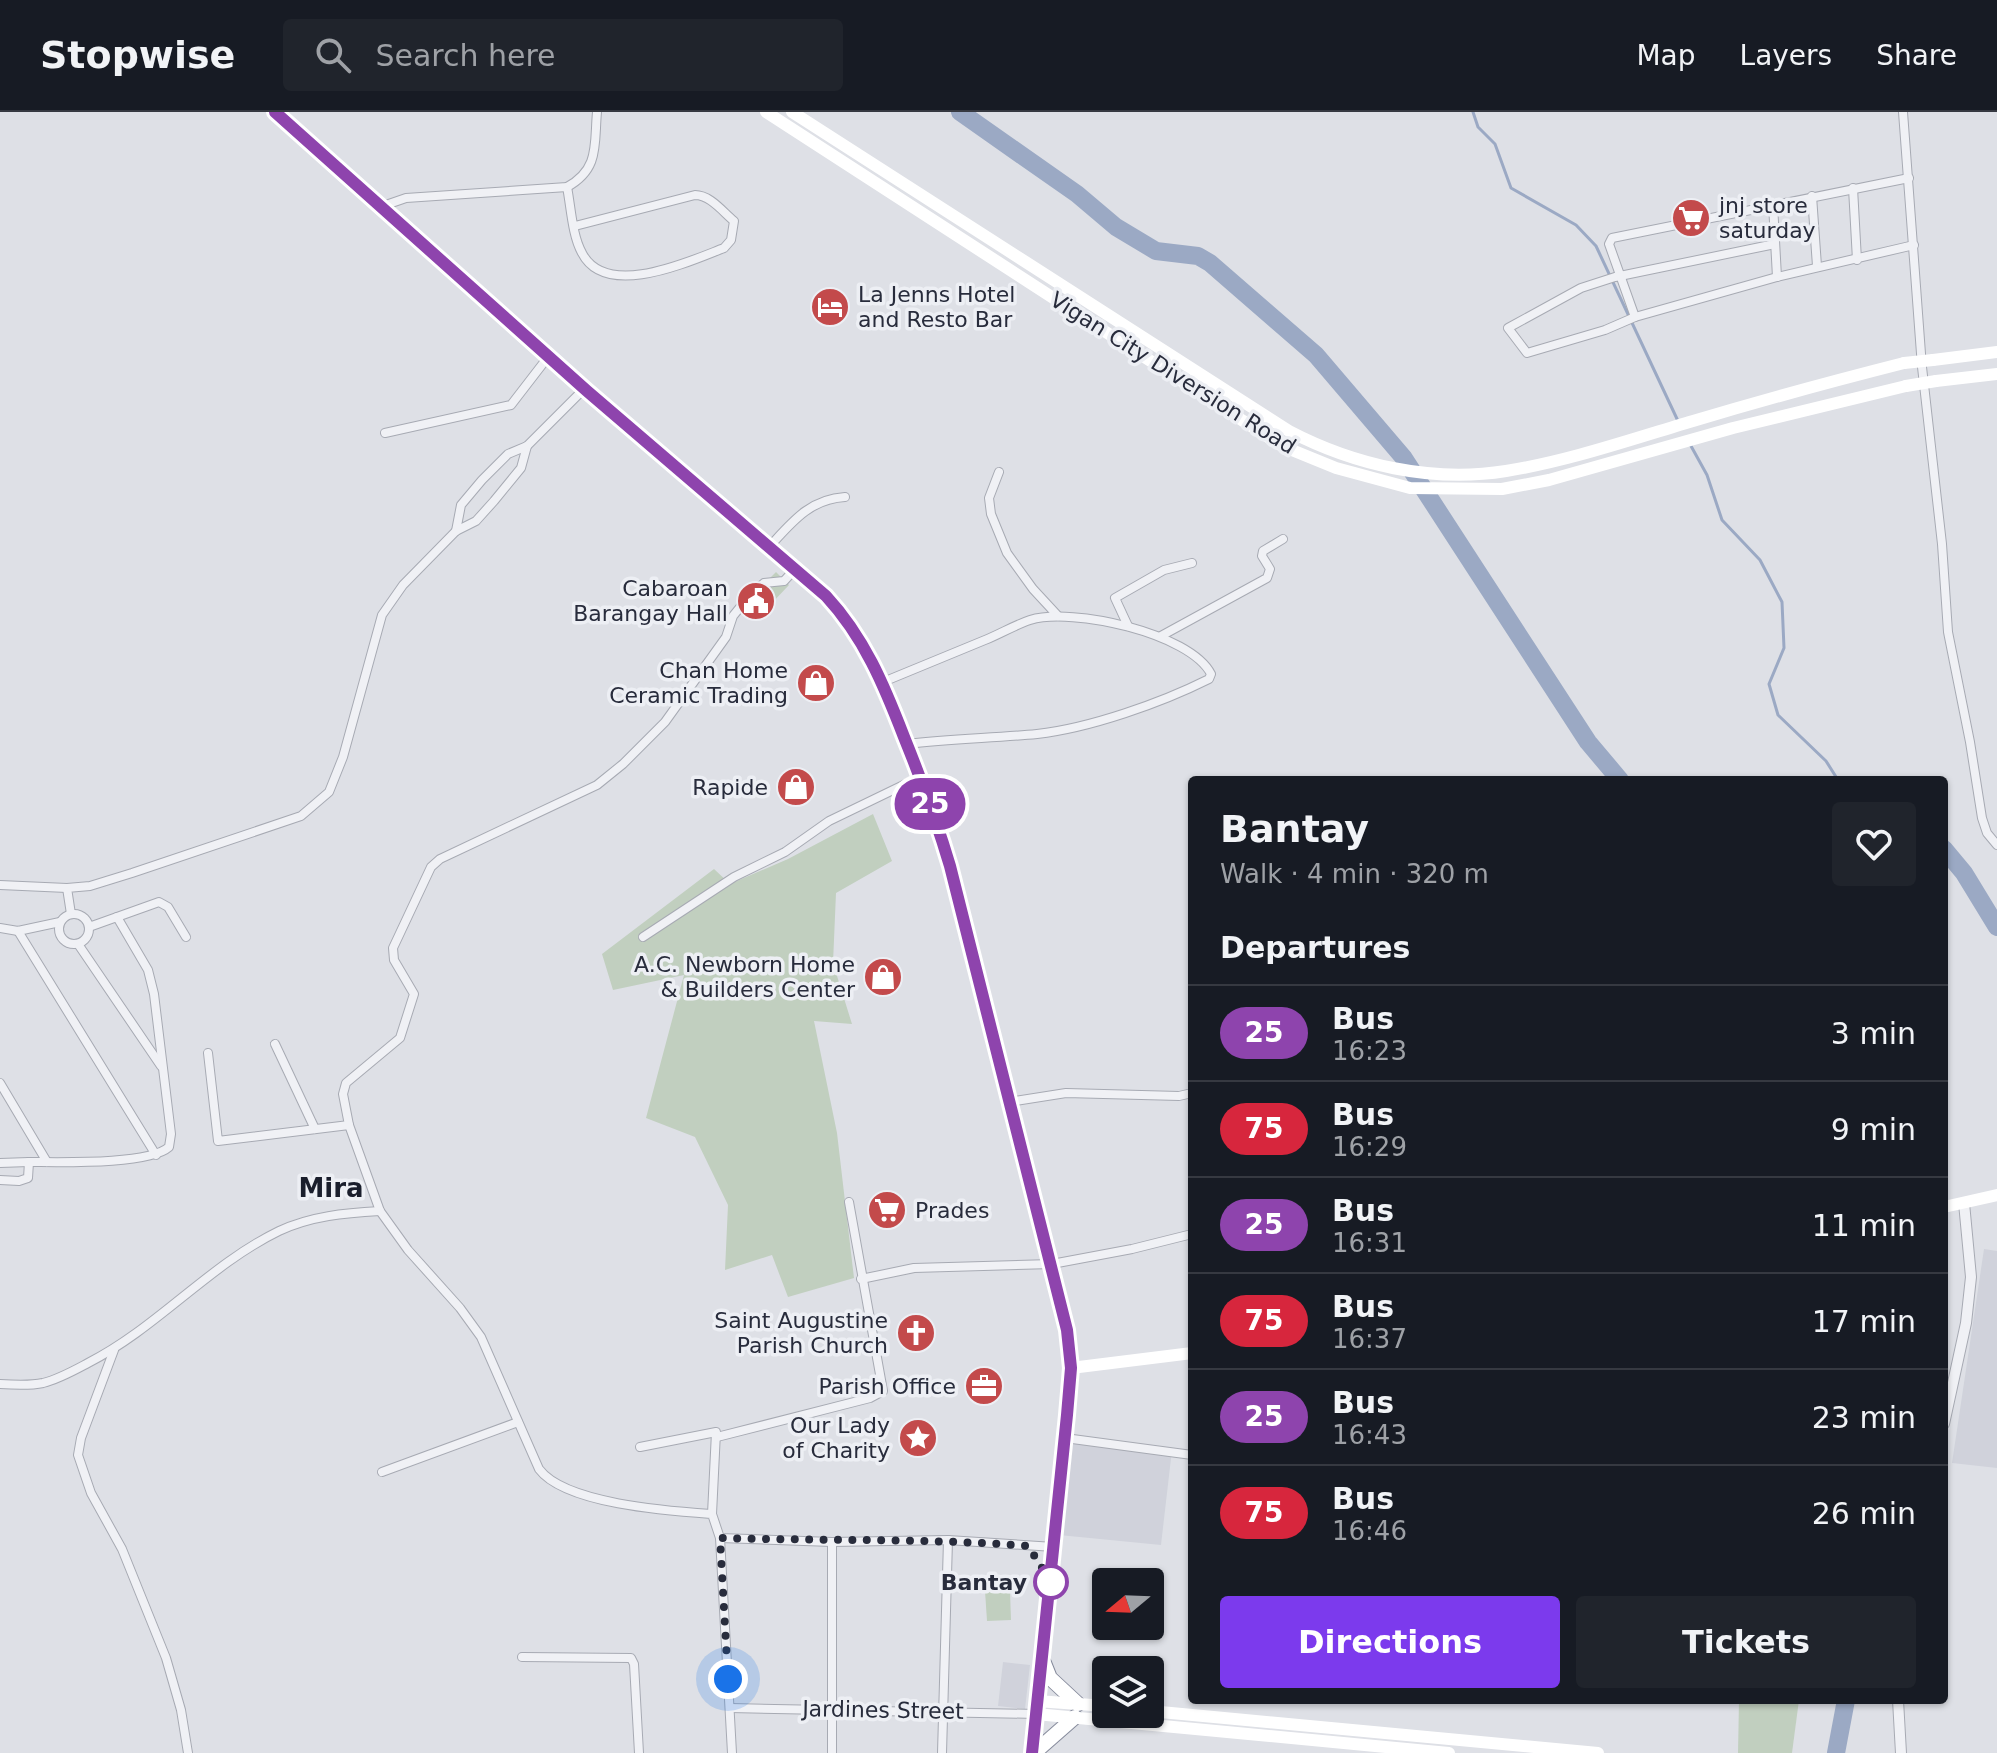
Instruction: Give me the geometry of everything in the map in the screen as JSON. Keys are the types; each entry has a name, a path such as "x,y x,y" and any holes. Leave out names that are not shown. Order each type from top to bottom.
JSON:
{"highway":[{"path":"275,112 584,389 796,568 845,616 883,682 950,866 1067,1330 1071,1368 1033,1753"},
{"path":"1033,1753 1077,1710 1050,1678 1042,1655"}],"main road":[{"name":"Vigan City Diversion Road","path":"766,112 1282,446 1336,468 1410,488 1502,489 1549,480 1906,386 1997,374"},
{"name":"Vigan City Diversion Road","path":"792,112 1289,431 1342,454 1402,470 1435,474 1503,472 1904,363 1997,352"},
{"path":"1948,1207 1997,1195"},
{"path":"1071,1368 1188,1353"},
{"path":"1037,1707 1092,1711"},
{"path":"1077,1710 1092,1708"},
{"path":"1164,1717 1449,1753"},
{"path":"1266,1728 1389,1733 1510,1749 1598,1753"},
{"path":"1388,1747 1389,1733"}],"street":[{"path":"379,207 406,198 567,187 587,170 596,147 597,112"},
{"path":"1903,112 1922,367 1942,544 1948,632 1982,818 1987,833 1997,845"},
{"path":"1633,318 1617,276 1609,244 1612,238 1909,178"},
{"path":"567,187 575,226 581,253 589,263 604,272 625,275 658,273 724,248 731,240 734,221 702,195 695,195 575,226"},
{"path":"1853,188 1857,260"},
{"path":"1812,196 1817,266"},
{"path":"1773,204 1777,277"},
{"path":"1775,244 1617,276 1581,288 1508,328 1527,353 1633,318 1777,277 1914,245"},
{"path":"385,433 504,409 516,401 548,357"},
{"path":"456,531 461,505 508,454 527,446 584,389"},
{"path":"0,885 90,886 301,816 329,792 343,757 382,615 403,585 456,531 476,521 521,468 527,446"},
{"path":"999,472 989,498 991,514 1007,553 1058,616"},
{"path":"770,546 811,506 822,500 845,497"},
{"path":"1161,636 1267,578 1270,569 1262,556 1263,551 1283,539"},
{"path":"1128,626 1115,598 1164,570 1192,563"},
{"path":"712,1514 629,1506 546,1479 481,1337 460,1308 408,1250 380,1211 349,1125 343,1094 346,1083 400,1038 409,1015 412,987 392,954 431,867 440,859 597,785 623,764 665,722 726,637 733,616 750,595 764,583 784,581 796,568"},
{"path":"883,682 1029,620 1058,616 1128,626 1161,636 1206,664 1211,674 1209,679 1178,695 1082,725 1039,734 962,737 907,744"},
{"path":"643,937 734,877 785,852 829,821 920,777"},
{"path":"67,888 71,914"},
{"path":"89,927 159,902 168,907 186,937"},
{"path":"0,928 18,931 60,922 71,914"},
{"path":"60,922 59,935 71,945 78,944 88,936 89,927 83,918 71,914"},
{"path":"0,1163 156,1155 171,1143 154,994 148,970 117,917"},
{"path":"18,931 156,1155"},
{"path":"78,944 161,1067"},
{"path":"275,1044 315,1129"},
{"path":"208,1053 218,1141 349,1125"},
{"path":"0,1083 47,1162"},
{"path":"1009,1102 1066,1093 1188,1094"},
{"path":"0,1180 28,1178 29,1162"},
{"path":"717,1435 870,1398 883,1391 849,1202"},
{"path":"1948,1406 1966,1323 1971,1277 1964,1203"},
{"path":"0,1384 47,1382 114,1350 258,1242 310,1219 380,1211"},
{"path":"861,1279 914,1268 1052,1264 1188,1235"},
{"path":"114,1350 81,1438 78,1455 91,1493 122,1549 166,1658 181,1710 188,1753"},
{"path":"382,1472 518,1422"},
{"path":"640,1447 714,1431 717,1435"},
{"path":"717,1435 712,1514 720,1538 732,1753"},
{"path":"1065,1438 1188,1454"},
{"path":"720,1538 832,1542 948,1540 1055,1547"},
{"path":"942,1753 948,1540"},
{"path":"832,1542 832,1753"},
{"path":"522,1657 631,1658 634,1664 639,1753"},
{"path":"1898,1704 1901,1753"},
{"name":"Jardines Street","path":"730,1708 943,1710 1037,1707"}],"shaded area":[{"path":"1984,1249 1997,1251 1997,1468 1952,1463"},
{"path":"1068,1434 1172,1450 1161,1545 1059,1535"},
{"path":"1003,1662 1030,1665 1025,1709 998,1706"}],"green space":[{"path":"776,572 789,585 771,604 757,591"},
{"path":"873,814 892,861 836,893 833,963 852,1024 814,1021 837,1133 854,1278 788,1297 772,1255 725,1270 728,1205 695,1137 646,1118 684,975 613,990 602,954 714,869 730,884 788,859"},
{"path":"985,1591 1010,1591 1011,1620 987,1621"},
{"path":"1739,1704 1798,1704 1792,1753 1738,1753"}],"waterway":[{"path":"960,112 1077,194 1116,227 1156,251 1198,256 1210,263 1316,355 1403,457 1588,742 1617,776"},
{"path":"1473,112 1478,127 1495,144 1511,188 1576,225 1596,246 1678,421"},
{"path":"1691,446 1707,475 1722,520 1760,560 1782,602 1784,648 1769,684 1778,715 1826,761 1835,776"},
{"path":"1948,854 1964,873 1997,927"},
{"path":"1836,1753 1845,1704"}],"bus line":[{"name":"25","path":"275,112 587,391 826,596 857,633 883,682 936,818 950,866 1067,1330 1071,1368 1056,1541 1032,1753"}],"place":[{"name":"jnj store saturday","path":"1691,218"},
{"name":"La Jenns Hotel and Resto Bar","path":"830,307"},
{"name":"Cabaroan Barangay Hall","path":"756,601"},
{"name":"Chan Home Ceramic Trading","path":"816,683"},
{"name":"Rapide","path":"796,787"},
{"name":"A.C. Newborn Home & Builders Center","path":"883,977"},
{"name":"Prades","path":"887,1210"},
{"name":"Saint Augustine Parish Church","path":"916,1333"},
{"name":"Parish Office","path":"984,1386"},
{"name":"Our Lady of Charity","path":"918,1438"},
{"name":"Bantay","path":"1051,1582"}],"district":[{"name":"Mira","path":"331,1188"}],"route":[{"path":"728,1679 720,1538 832,1542 948,1540 1028,1546 1051,1582"}]}
